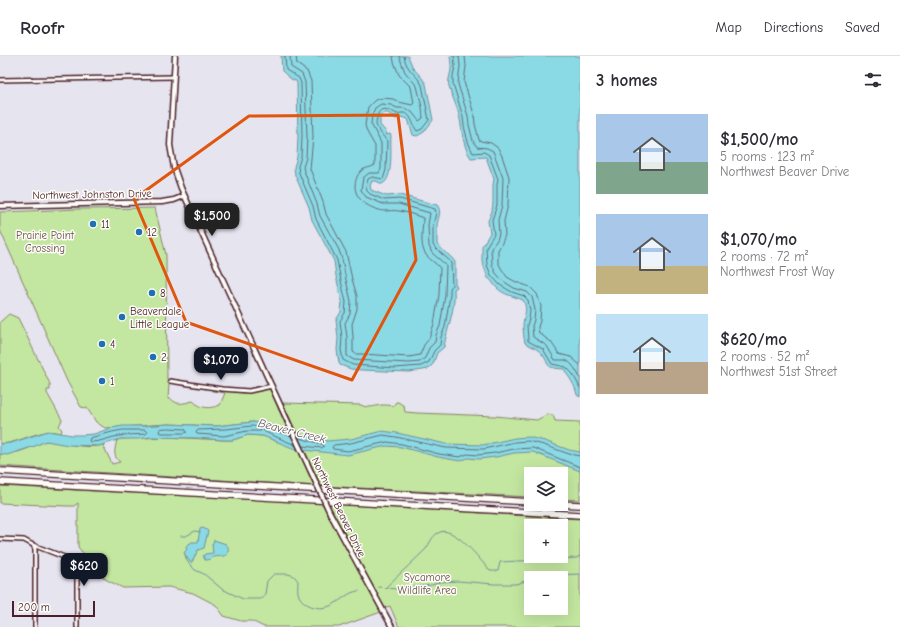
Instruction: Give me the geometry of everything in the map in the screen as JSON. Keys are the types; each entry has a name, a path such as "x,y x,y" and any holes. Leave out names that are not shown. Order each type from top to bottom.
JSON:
{"highway":[{"path":"0,471 524,502"},
{"path":"0,482 580,515"},
{"path":"568,504 580,505"}],"main road":[{"name":"Northwest Beaver Drive","path":"175,56 170,145 174,168 184,196 330,513 392,627"},
{"name":"Northwest Johnston Drive","path":"0,206 162,202 174,200 184,196"}],"street":[{"path":"0,80 173,77"},
{"path":"170,381 249,392 272,386"},
{"path":"0,539 24,540 75,562 77,567 77,627"},
{"path":"33,545 35,549 35,627"}],"highlighted area":[{"path":"398,115 416,260 352,380 186,322 134,199 249,116"}],"green space":[{"name":"Prairie Point Crossing","path":"155,208 166,255 167,379 169,383 168,399 171,399 176,403 193,401 199,406 209,408 220,405 225,393 212,391 212,389 244,393 270,389 288,431 253,422 216,426 168,424 105,428 96,422 87,408 81,407 67,381 0,230 0,212"},
{"path":"9,314 18,318 50,384 50,390 47,390 47,393 62,420 59,426 62,430 61,433 46,432 0,444 0,322"},
{"path":"396,402 398,402 404,406 405,412 495,416 537,420 548,414 553,415 555,421 580,422 580,500 568,499 568,467 524,467 524,497 321,486 283,403 361,405 369,407 382,405 393,406"},
{"path":"248,435 263,436 298,449 314,486 0,466 0,454 18,452 46,441 89,447 103,445 112,464 120,462 117,460 115,452 117,440 121,439 165,437 233,440"},
{"path":"0,486 322,503 381,612 339,627 264,627 252,621 241,621 224,616 216,605 193,593 169,587 123,588 105,579 78,547 78,503 74,506 67,506 0,503"},
{"name":"Sycamore Wildlife Area","path":"329,504 580,519 580,627 399,627 390,606 384,608"}],"water":[{"path":"281,56 408,56 413,68 426,84 433,120 424,132 417,136 413,135 408,119 401,117 396,119 388,113 383,113 380,117 380,125 387,133 385,134 390,134 391,136 390,170 386,181 382,184 372,181 370,186 371,190 386,196 400,195 437,205 440,211 437,224 437,244 455,262 455,283 457,287 454,289 453,311 444,347 437,353 433,364 428,369 409,372 362,370 351,369 340,365 339,363 336,320 341,312 342,302 334,261 312,220 309,207 295,175 294,167 297,157 298,137 297,83 282,71"},
{"path":"450,56 580,56 580,397 577,395 573,384 564,369 549,366 543,355 536,348 525,343 523,322 526,307 523,300 502,292 488,278 482,261 482,246 490,233 488,221 493,204 494,179 486,157 471,158 466,149 459,115 450,90"},
{"path":"253,422 271,425 283,430 327,441 351,439 382,431 446,444 483,445 515,438 528,437 580,452 580,471 533,452 514,453 479,459 468,458 460,461 401,447 386,446 348,455 295,449 263,436 248,435 233,440 151,437 121,439 99,446 68,445 46,441 7,455 0,454 0,444 11,443 48,431 82,435 94,434 111,428 123,426 168,424 216,426"},
{"path":"202,528 208,531 204,548 198,550 192,562 190,562 184,553 187,549 186,546 192,542 198,542 200,529"},
{"path":"214,540 228,546 227,555 205,560 203,556 205,554 213,553 212,545"}],"waterway":[{"path":"181,536 186,536 195,531 200,532"},
{"path":"385,588 425,550 438,533 444,531 451,533 466,544 490,571 498,571 500,562 576,558 580,556"},
{"path":"185,555 187,561 195,570 204,574 222,589 243,599 261,599 265,594 267,581 274,574 288,574 294,576 298,581 299,596 305,603 318,608 328,607 345,596 355,591 359,591"},
{"path":"568,574 580,574"},
{"path":"378,587 396,589 432,585 440,582 458,581 494,584 516,584 524,581"}],"place":[{"name":"11","path":"93,224"},
{"name":"12","path":"139,232"},
{"name":"8","path":"152,293"},
{"name":"Beaverdale Little League","path":"122,317"},
{"name":"4","path":"102,344"},
{"name":"2","path":"153,357"},
{"name":"1","path":"102,381"}],"water label":[{"name":"Beaver Creek","path":"292,431"}]}
